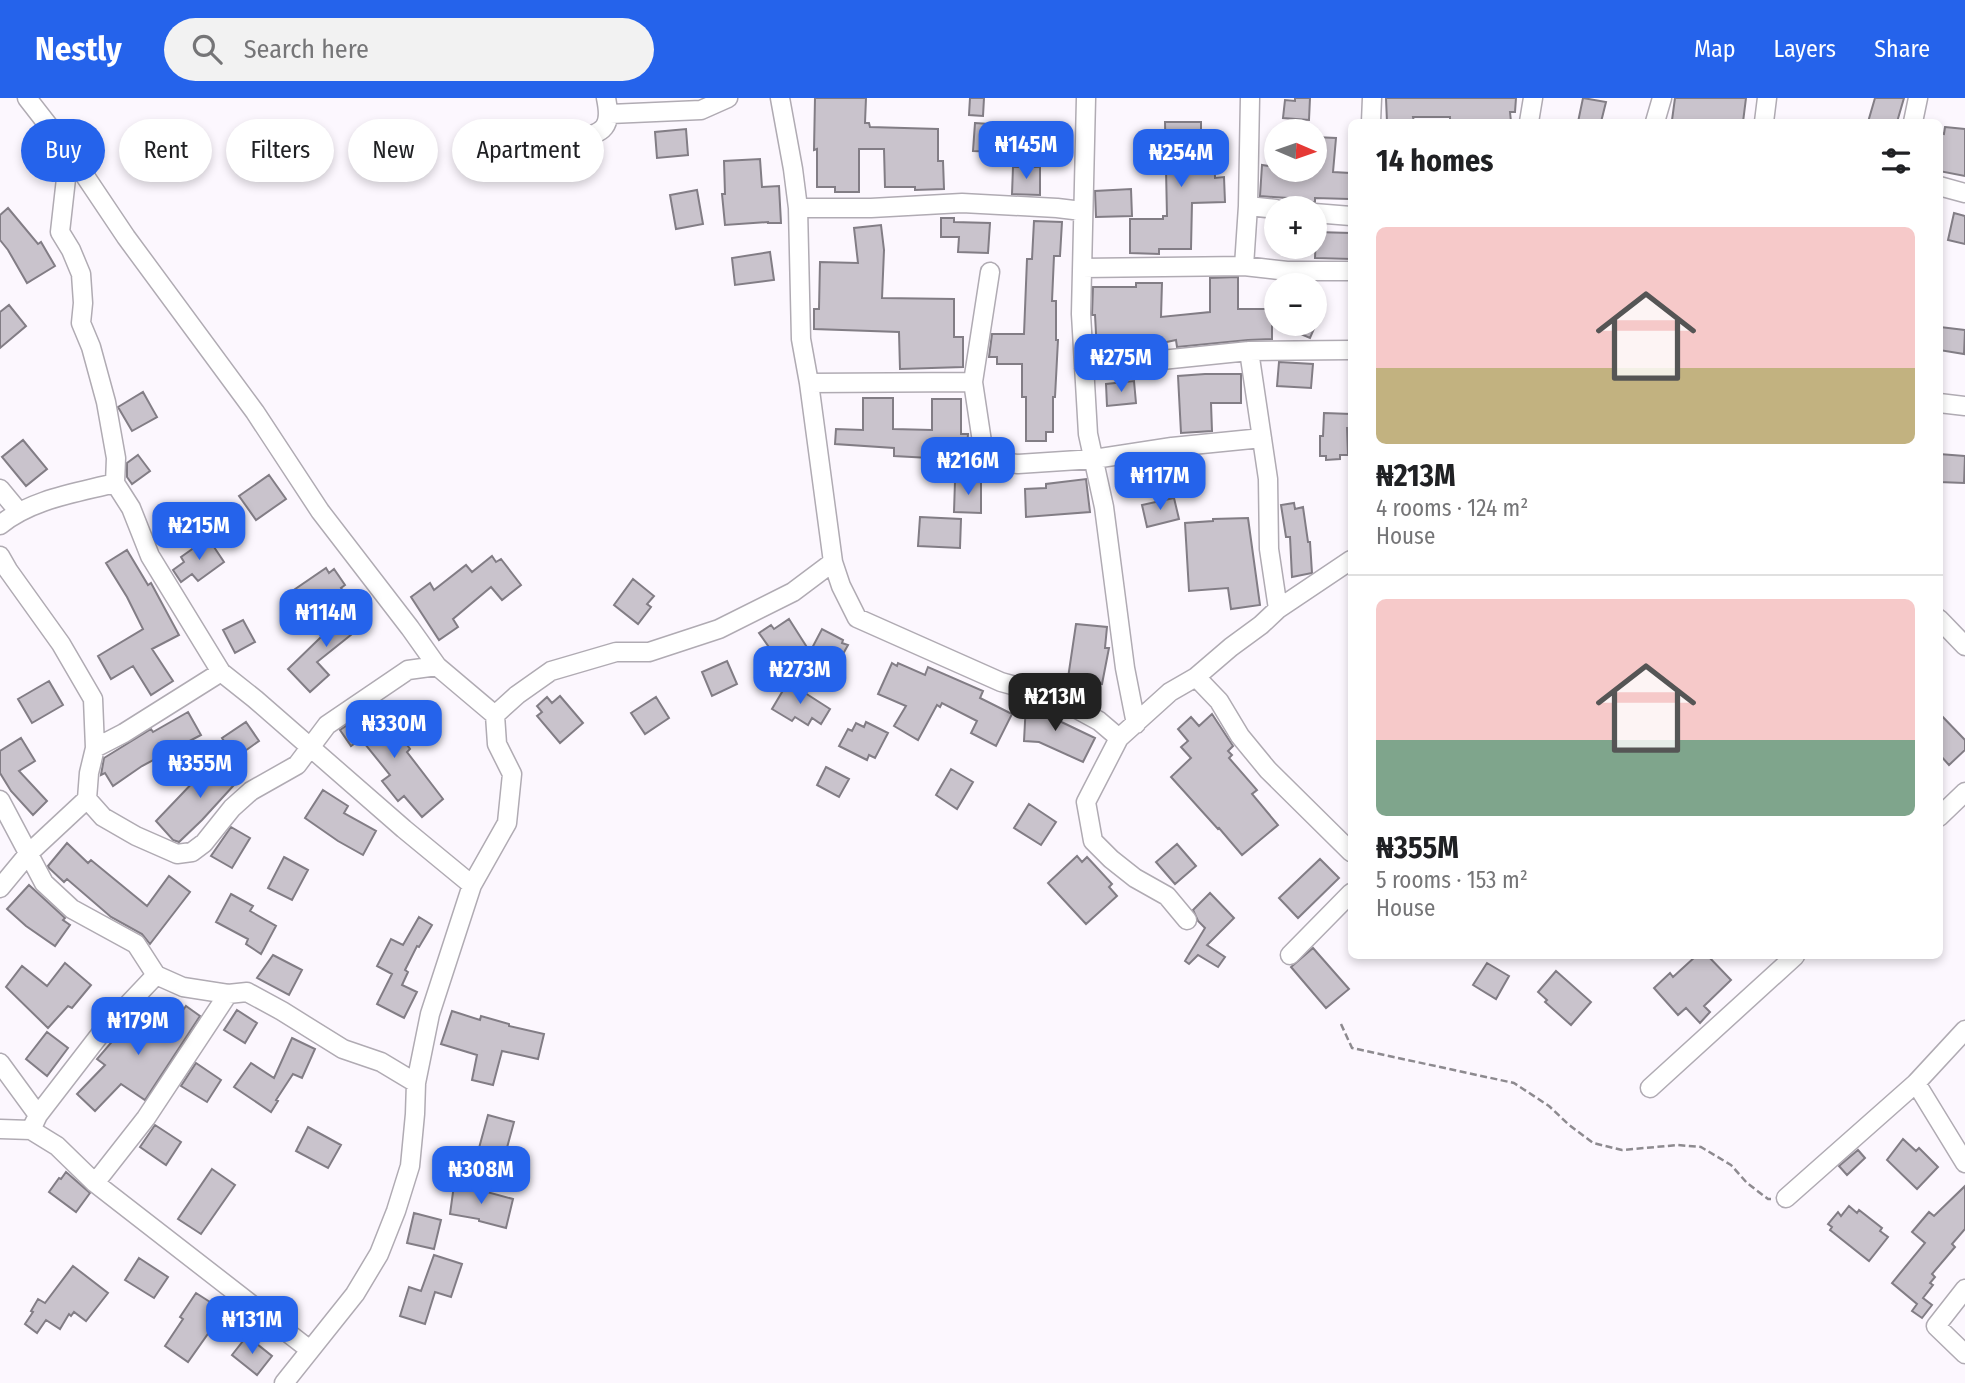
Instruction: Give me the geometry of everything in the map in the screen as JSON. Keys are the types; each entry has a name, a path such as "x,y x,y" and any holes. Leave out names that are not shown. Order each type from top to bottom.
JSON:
{"street":[{"path":"27,98 43,119"},
{"path":"604,128 608,106 701,110 729,98"},
{"path":"780,98 798,208 800,326 833,562 841,586 857,618 1000,682 1055,696 1099,720 1119,738"},
{"path":"1086,98 1081,314 1088,434 1104,507 1125,668 1136,724"},
{"path":"1244,266 1250,98"},
{"path":"1371,119 1373,98"},
{"path":"1530,119 1533,98"},
{"path":"1656,119 1662,98"},
{"path":"1764,119 1767,98"},
{"path":"1914,119 1918,98"},
{"path":"66,182 61,232 80,274 83,303 81,323 91,347 106,402 116,458 115,483 131,508 150,556 221,672 472,885"},
{"path":"89,182 126,237 255,412 320,511 437,666 495,715 497,744 512,774 507,822 472,885 430,1014 416,1083 410,1166 396,1211 379,1254 355,1294 284,1383"},
{"path":"1943,188 1965,193"},
{"path":"798,208 871,208 962,203 1082,211"},
{"path":"1248,206 1264,208"},
{"path":"1327,214 1348,216"},
{"path":"1082,268 1244,266 1287,271 1348,271"},
{"path":"990,272 973,382 984,455 995,461 1018,464 1132,455 1172,447 1262,438"},
{"path":"1084,368 1249,351 1348,350"},
{"path":"1249,351 1268,479 1269,548 1278,609"},
{"path":"810,383 973,382"},
{"path":"1943,403 1965,406"},
{"path":"0,525 19,512 50,499 115,483"},
{"path":"0,489 19,512"},
{"path":"0,556 61,644 93,699 95,748 89,772 87,799 29,853 0,888"},
{"path":"495,715 517,695 551,671 615,652 649,652 719,629 793,592 833,562"},
{"path":"1187,920 1167,896 1135,878 1093,841 1086,802 1119,738 1170,692 1196,677 1278,609 1348,562"},
{"path":"1943,623 1965,646"},
{"path":"87,799 103,817 136,836 177,854 192,852 204,843 232,808 251,791 297,765 327,725 408,670 437,666"},
{"path":"95,748 124,733 221,672"},
{"path":"1196,677 1219,701 1240,736 1268,770 1348,849"},
{"path":"1943,813 1965,792"},
{"path":"0,800 44,883 72,909 136,944 156,975 183,986 228,994 247,992 343,1049 382,1062 416,1083"},
{"path":"1290,955 1348,896"},
{"path":"1650,1088 1791,959"},
{"path":"0,1129 35,1122 102,1032 156,975"},
{"path":"95,1182 146,1118 228,994"},
{"path":"1786,1198 1916,1083 1965,1030"},
{"path":"0,1063 35,1122 95,1182 310,1350"},
{"path":"1916,1083 1965,1163"},
{"path":"1965,1289 1936,1326 1965,1354"}],"path":[{"path":"1341,1024 1352,1048 1514,1083 1549,1106 1593,1143 1622,1150 1678,1145 1701,1147 1731,1165 1747,1183 1768,1199 1786,1198"}],"building":[{"path":"815,98 866,98 865,123 869,123 870,127 938,129 938,161 943,161 944,189 885,187 884,149 859,149 859,192 835,192 835,187 817,187 817,149 814,150"},
{"path":"970,98 984,98 983,116 969,115"},
{"path":"1295,98 1310,98 1309,119 1283,118 1285,100 1295,101"},
{"path":"1386,98 1516,98 1515,112 1510,112 1511,119 1387,119"},
{"path":"1583,98 1606,102 1602,119 1579,119"},
{"path":"1675,98 1746,98 1743,119 1672,119"},
{"path":"1875,98 1904,98 1898,119 1869,119"},
{"path":"1165,122 1201,122 1201,131 1214,130 1215,178 1224,177 1225,202 1192,203 1191,249 1159,249 1159,254 1130,253 1130,219 1163,219 1163,216 1167,216"},
{"path":"975,123 1003,125 1001,152 973,151"},
{"path":"1945,127 1965,129 1965,176 1943,172"},
{"path":"686,129 688,155 657,158 655,132"},
{"path":"1038,136 1071,136 1071,159 1037,158"},
{"path":"1327,138 1336,138 1333,172 1348,173 1348,199 1327,198 1327,196 1260,196 1262,165 1264,182 1327,182"},
{"path":"760,159 762,187 779,186 781,223 725,225 722,194 725,194 724,161"},
{"path":"1013,167 1040,167 1040,195 1012,194"},
{"path":"1131,189 1132,216 1096,217 1095,191"},
{"path":"697,190 703,224 676,229 670,195"},
{"path":"8,208 38,244 41,242 55,266 27,283 0,240 0,215"},
{"path":"1954,213 1965,216 1965,244 1948,240"},
{"path":"941,218 954,218 954,222 990,223 988,253 958,252 959,237 941,237"},
{"path":"1034,221 1062,222 1060,256 1054,256 1052,301 1056,301 1058,340 1053,432 1046,432 1046,441 1026,441 1026,397 1022,397 1022,364 997,364 997,357 989,357 992,334 1024,334 1027,259 1032,259"},
{"path":"881,225 884,250 882,298 954,299 954,337 963,337 963,367 900,369 899,332 814,329 814,309 819,309 820,262 858,263 854,228"},
{"path":"1327,232 1348,233 1348,259 1327,258"},
{"path":"770,252 774,280 735,285 732,258"},
{"path":"1238,277 1238,309 1264,309 1264,336 1272,336 1272,339 1177,347 1176,340 1134,349 1097,351 1095,315 1092,315 1093,287 1136,287 1136,283 1162,283 1161,317 1210,312 1210,278"},
{"path":"9,305 26,326 0,348 0,312"},
{"path":"1943,327 1965,330 1964,354 1943,351"},
{"path":"1279,362 1313,364 1311,388 1277,386"},
{"path":"1241,374 1241,403 1211,403 1212,431 1181,433 1178,376"},
{"path":"1134,381 1136,403 1107,406 1106,384"},
{"path":"143,392 157,417 132,431 118,407"},
{"path":"863,398 893,398 893,429 932,430 932,399 961,399 961,434 968,434 966,460 894,456 894,448 835,444 836,429 863,430"},
{"path":"1324,413 1348,414 1348,455 1340,455 1340,459 1326,460 1326,456 1320,456 1320,436 1323,436"},
{"path":"23,440 47,469 26,486 2,457"},
{"path":"1943,454 1965,456 1964,483 1943,482"},
{"path":"138,455 150,471 132,484 127,477 127,463"},
{"path":"269,475 286,499 256,520 239,496"},
{"path":"1086,479 1090,512 1026,517 1025,489 1046,488 1046,484"},
{"path":"955,481 981,482 981,513 954,512"},
{"path":"1174,498 1179,519 1147,527 1142,505"},
{"path":"1294,503 1295,509 1303,507 1310,542 1312,573 1292,577 1290,537 1286,537 1281,505"},
{"path":"920,517 961,519 960,548 918,546"},
{"path":"1248,518 1260,605 1231,609 1228,588 1189,591 1185,523"},
{"path":"208,538 224,562 198,581 192,574 181,582 173,570 184,562 181,557"},
{"path":"127,550 148,585 151,583 179,635 152,649 173,681 151,695 133,666 111,679 98,656 143,629 106,563"},
{"path":"492,556 496,562 501,559 521,585 502,600 491,587 453,619 458,627 439,640 411,597 430,583 434,590 466,565 472,572"},
{"path":"326,568 329,573 334,569 345,585 341,588 345,593 303,623 285,596"},
{"path":"633,579 654,596 647,604 651,607 638,624 614,605"},
{"path":"354,605 367,622 317,662 329,675 310,692 288,669"},
{"path":"789,619 810,652 822,629 848,645 832,674 807,660 788,674 759,633 771,625 774,629"},
{"path":"243,620 255,642 235,653 223,630"},
{"path":"1076,624 1107,627 1105,648 1109,648 1102,684 1068,678"},
{"path":"727,661 737,684 712,696 702,672"},
{"path":"892,663 925,675 928,667 983,691 980,698 1012,714 996,746 971,733 977,721 942,703 940,707 937,705 918,740 894,726 906,706 878,694"},
{"path":"49,681 63,705 32,723 18,699"},
{"path":"788,682 830,709 821,724 812,718 808,725 795,717 792,721 772,709"},
{"path":"560,696 583,723 560,743 537,716 542,712 537,706 547,697 552,703"},
{"path":"656,697 669,718 645,734 631,713"},
{"path":"1026,703 1051,708 1051,717 1095,738 1083,762 1039,742 1024,741"},
{"path":"377,705 410,749 407,752 443,799 422,817 404,796 398,801 382,781 390,775 361,739 351,746 340,730"},
{"path":"188,712 201,735 142,766 113,786 105,773 101,775 104,758 151,729 153,732"},
{"path":"1212,714 1233,746 1228,751 1232,755 1229,758 1257,790 1252,794 1278,825 1242,855 1171,777 1191,758 1181,747 1188,741 1178,729 1191,717 1199,726"},
{"path":"1943,717 1965,740 1965,750 1949,765 1943,758"},
{"path":"246,722 259,741 235,758 222,738"},
{"path":"866,722 888,733 875,758 869,755 867,760 839,746 848,729 852,731 856,723 864,727"},
{"path":"21,738 35,761 19,771 47,801 33,815 11,791 0,773 0,751"},
{"path":"227,755 245,773 179,842 173,840 156,821 199,776 203,780"},
{"path":"826,767 849,779 839,797 817,785"},
{"path":"951,769 973,782 957,809 936,795"},
{"path":"323,790 348,806 344,813 376,831 363,855 305,818"},
{"path":"1029,804 1056,822 1041,845 1014,828"},
{"path":"231,827 250,838 232,868 211,856"},
{"path":"67,843 88,863 91,860 147,906 169,876 190,892 150,944 142,934 111,917 67,879 64,882 49,868"},
{"path":"1177,844 1196,866 1175,884 1156,862"},
{"path":"1077,856 1082,862 1087,857 1112,884 1109,887 1117,896 1086,924 1048,883"},
{"path":"284,857 308,870 292,900 268,888"},
{"path":"1320,859 1339,878 1298,918 1279,898"},
{"path":"29,885 70,925 55,946 7,909"},
{"path":"1210,893 1234,918 1207,945 1225,957 1218,967 1198,955 1189,964 1185,961 1205,928 1193,910"},
{"path":"231,894 253,906 250,911 276,926 261,954 246,944 248,939 216,922"},
{"path":"419,917 432,925 405,970 408,972 402,985 417,992 404,1018 377,1004 392,974 377,966 391,939 403,945"},
{"path":"1313,948 1349,989 1326,1008 1291,967"},
{"path":"273,955 302,970 289,995 257,978"},
{"path":"1693,959 1711,959 1731,980 1704,1006 1710,1012 1700,1023 1686,1008 1678,1015 1654,988 1670,973 1673,977"},
{"path":"65,963 91,985 72,1008 68,1006 48,1028 6,987 22,966 47,986"},
{"path":"1487,963 1509,976 1496,999 1473,985"},
{"path":"1556,971 1591,1002 1571,1025 1545,1002 1547,1000 1538,992"},
{"path":"186,1006 200,1016 145,1100 121,1084 95,1111 77,1094 105,1065 97,1059 141,1008 168,1031"},
{"path":"237,1010 257,1023 245,1043 224,1030"},
{"path":"452,1011 480,1020 481,1016 544,1034 538,1059 502,1051 493,1085 472,1080 477,1055 441,1044"},
{"path":"47,1032 68,1048 47,1076 26,1059"},
{"path":"292,1038 315,1049 302,1078 293,1074 271,1112 234,1087 251,1063 274,1078"},
{"path":"196,1063 221,1080 207,1102 181,1086"},
{"path":"488,1115 514,1122 505,1155 479,1148"},
{"path":"155,1125 181,1142 166,1165 140,1147"},
{"path":"308,1127 341,1145 328,1168 296,1151"},
{"path":"1903,1139 1916,1151 1919,1148 1938,1167 1917,1189 1887,1160"},
{"path":"1858,1150 1865,1158 1847,1175 1839,1166"},
{"path":"212,1169 235,1185 201,1234 178,1219"},
{"path":"66,1172 90,1193 76,1212 49,1192"},
{"path":"454,1185 513,1199 506,1228 479,1219 450,1214"},
{"path":"1965,1186 1965,1229 1952,1244 1955,1247 1932,1274 1935,1277 1930,1283 1933,1285 1923,1298 1932,1305 1922,1318 1912,1311 1917,1304 1892,1283 1925,1243 1912,1232 1929,1212 1934,1216"},
{"path":"1849,1206 1857,1213 1859,1210 1882,1228 1880,1231 1888,1237 1869,1261 1830,1230 1832,1227 1828,1224 1838,1212 1841,1216"},
{"path":"414,1213 441,1220 434,1249 407,1243"},
{"path":"434,1255 462,1264 451,1297 435,1292 425,1324 400,1316 409,1287 421,1291"},
{"path":"139,1258 168,1277 154,1298 125,1280"},
{"path":"73,1266 108,1293 86,1321 74,1312 71,1316 69,1314 60,1329 46,1320 37,1333 25,1324 33,1312 31,1311 38,1299 45,1303"},
{"path":"196,1293 224,1311 188,1362 165,1346"},
{"path":"247,1336 272,1356 257,1375 232,1355"}]}
